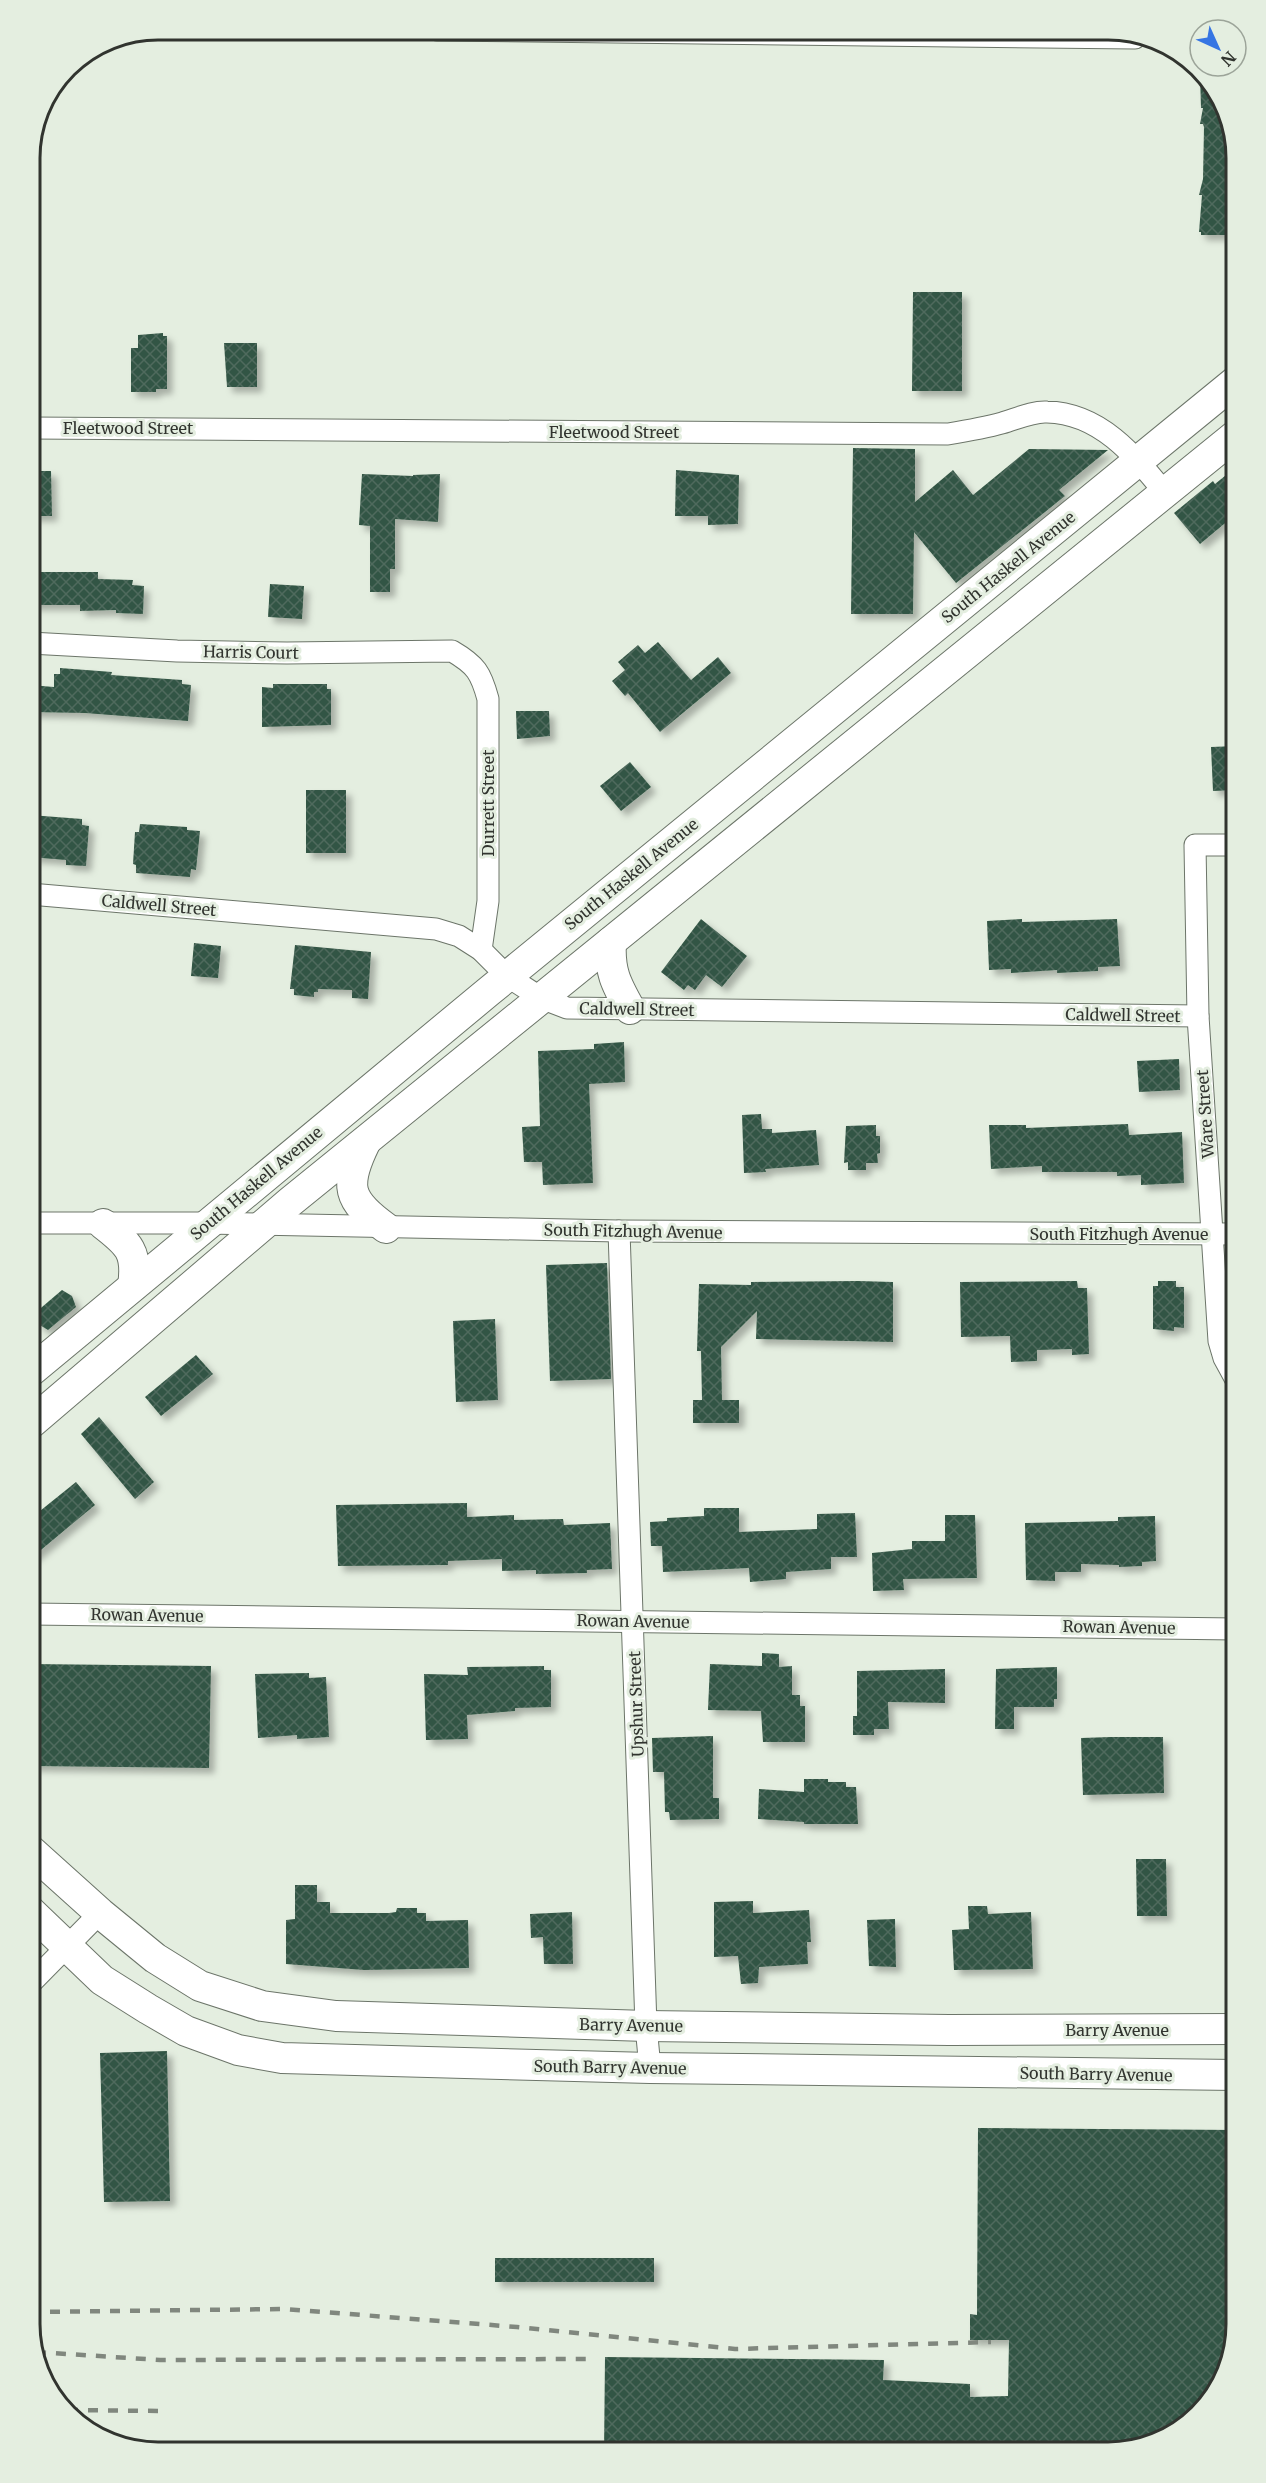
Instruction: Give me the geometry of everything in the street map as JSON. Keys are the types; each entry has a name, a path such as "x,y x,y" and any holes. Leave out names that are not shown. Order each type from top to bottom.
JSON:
{"main road":[{"name":"South Haskell Avenue","path":"40,1362 507,976 1226,389"},
{"path":"40,1415 266,1224 541,998 1226,443"},
{"path":"611,942 610,960 613,978 630,1009"},
{"path":"365,1143 353,1173 352,1191 357,1204 386,1228"},
{"path":"103,1224 128,1245 136,1268 134,1286"},
{"name":"Barry Avenue","path":"40,1859 155,1958 200,1986 262,2006 336,2016 646,2026 949,2030 1226,2029"},
{"name":"South Barry Avenue","path":"40,1921 102,1980 186,2031 238,2050 282,2058 650,2068 1226,2075"},
{"path":"947,2073 949,2030"}],"street":[{"name":"Fleetwood Street","path":"41,428 948,434 992,426 1045,411 1080,417 1108,433 1138,460 1165,493"},
{"name":"Harris Court","path":"41,644 177,651 287,653 452,651 470,661"},
{"name":"Durrett Street","path":"470,661 482,677 488,699 488,902 481,950"},
{"name":"Ware Street","path":"1226,845 1195,845 1198,1016 1219,1341 1226,1362"},
{"name":"Caldwell Street","path":"41,895 418,926 459,936 481,950 507,976 541,998 567,1008 1198,1016"},
{"name":"South Fitzhugh Avenue","path":"41,1223 207,1223 619,1231 1226,1234"},
{"name":"Upshur Street","path":"619,1231 646,2026 650,2068"},
{"name":"Rowan Avenue","path":"40,1614 1226,1629"},
{"path":"40,1974 100,1913"}],"building":[{"path":"1200,86 1210,100 1223,136 1226,159 1226,235 1201,235 1199,232 1204,127 1200,124 1203,108 1201,108"},
{"path":"913,292 962,292 962,391 912,391"},
{"path":"163,333 163,336 167,336 167,389 156,389 156,392 131,392 131,348 138,348 138,335"},
{"path":"224,343 257,343 257,387 227,387"},
{"path":"853,448 915,449 915,502 953,470 973,495 1029,449 1108,450 1059,490 1065,496 956,583 914,532 913,614 851,614"},
{"path":"676,470 739,475 738,524 708,525 708,516 675,516"},
{"path":"41,471 51,471 52,516 41,516"},
{"path":"362,474 413,476 440,474 438,522 395,519 395,569 390,569 390,592 370,592 370,526 359,525"},
{"path":"1226,475 1226,522 1200,544 1174,513 1213,481 1215,484"},
{"path":"41,572 98,572 98,579 133,580 132,585 144,586 143,614 116,613 116,610 80,611 80,605 41,605"},
{"path":"270,584 304,586 302,619 268,617"},
{"path":"658,642 691,680 718,657 731,673 660,732 628,693 625,696 612,681 625,670 618,662 638,645 645,653"},
{"path":"60,668 112,672 111,675 182,680 182,684 191,685 188,721 85,713 41,712 41,686 54,687 54,674 60,674"},
{"path":"273,684 327,684 327,689 331,689 331,725 262,727 262,687 273,688"},
{"path":"516,711 549,711 550,736 517,739"},
{"path":"1226,746 1226,790 1213,791 1211,747"},
{"path":"630,762 651,787 621,811 600,786"},
{"path":"306,790 346,790 346,853 306,853"},
{"path":"41,816 82,819 82,825 89,826 86,866 66,865 66,860 41,858"},
{"path":"140,824 187,827 187,830 200,831 196,870 191,869 190,877 136,873 136,865 133,864 135,832 139,832"},
{"path":"701,919 747,956 722,987 706,975 695,990 688,985 684,990 661,972"},
{"path":"1022,919 1022,922 1117,919 1120,966 1098,967 1098,971 1057,973 1057,970 1011,973 1011,969 989,970 987,921"},
{"path":"194,943 221,946 218,978 191,976"},
{"path":"295,945 371,952 368,999 352,998 352,990 318,989 318,992 314,992 314,997 294,995 294,989 290,989"},
{"path":"624,1042 625,1082 589,1084 593,1183 543,1185 542,1162 524,1162 522,1127 540,1126 538,1051 594,1049 594,1044"},
{"path":"1179,1059 1180,1090 1139,1092 1137,1061"},
{"path":"761,1114 762,1129 772,1129 772,1133 816,1130 819,1165 744,1173 742,1115"},
{"path":"1128,1124 1129,1135 1182,1132 1184,1183 1141,1185 1141,1175 1117,1176 1117,1172 1042,1172 1042,1166 991,1169 989,1125 1026,1125 1026,1128"},
{"path":"876,1125 876,1136 880,1136 878,1163 866,1163 866,1170 848,1170 848,1162 844,1163 846,1126"},
{"path":"607,1263 611,1379 550,1381 546,1265"},
{"path":"1077,1281 1078,1288 1087,1288 1089,1354 1072,1355 1072,1349 1037,1350 1037,1361 1011,1362 1010,1336 961,1337 960,1282"},
{"path":"1158,1281 1176,1281 1176,1287 1184,1287 1184,1328 1174,1327 1174,1331 1153,1329 1153,1286 1158,1286"},
{"path":"751,1282 893,1282 893,1342 756,1339 757,1311 721,1347 722,1400 739,1400 739,1423 693,1423 693,1400 702,1400 701,1351 697,1351 699,1284 751,1285"},
{"path":"62,1290 72,1296 76,1307 48,1330 40,1325 40,1308"},
{"path":"495,1319 498,1400 456,1402 453,1321"},
{"path":"196,1355 213,1374 161,1416 145,1397"},
{"path":"99,1417 154,1482 135,1499 81,1434"},
{"path":"76,1482 95,1505 40,1550 40,1511"},
{"path":"467,1503 467,1517 514,1515 514,1520 563,1519 564,1525 610,1523 612,1569 587,1570 587,1573 536,1574 536,1570 502,1571 502,1559 448,1561 448,1565 338,1566 336,1505"},
{"path":"704,1508 739,1508 739,1532 817,1529 817,1514 855,1513 857,1557 831,1557 831,1569 786,1572 786,1579 750,1582 749,1568 663,1572 662,1546 651,1546 650,1522 667,1521 667,1518 704,1516"},
{"path":"945,1515 975,1515 977,1578 903,1579 904,1590 873,1591 872,1553 912,1549 912,1541 945,1541"},
{"path":"1155,1516 1156,1561 1142,1562 1142,1566 1119,1567 1119,1565 1081,1564 1081,1572 1055,1572 1055,1581 1026,1580 1025,1523 1118,1521 1118,1517"},
{"path":"762,1653 779,1654 779,1667 792,1666 792,1695 800,1695 800,1706 805,1706 805,1742 763,1742 761,1711 708,1710 710,1664 762,1666"},
{"path":"40,1664 211,1666 209,1768 40,1766"},
{"path":"544,1666 544,1670 551,1670 551,1707 515,1708 515,1711 467,1715 468,1739 426,1740 424,1674 468,1675 467,1667"},
{"path":"1057,1667 1057,1699 1054,1699 1054,1707 1014,1707 1014,1729 995,1729 996,1669"},
{"path":"945,1669 945,1703 888,1702 889,1729 874,1729 874,1735 853,1735 853,1716 857,1716 857,1671"},
{"path":"309,1673 309,1678 326,1677 329,1737 297,1739 297,1735 258,1738 255,1674"},
{"path":"713,1736 713,1798 719,1798 719,1819 670,1820 669,1812 665,1812 664,1772 653,1772 652,1738"},
{"path":"1163,1737 1164,1793 1083,1795 1081,1738"},
{"path":"804,1779 828,1779 828,1782 846,1782 846,1787 856,1787 858,1824 804,1824 804,1822 758,1819 759,1789 804,1792"},
{"path":"1136,1859 1166,1859 1167,1916 1137,1916"},
{"path":"295,1885 317,1885 317,1902 330,1902 330,1913 389,1913 396,1912 397,1908 417,1908 417,1913 426,1913 426,1921 468,1920 469,1968 364,1970 286,1964 286,1920 295,1919"},
{"path":"753,1901 753,1913 809,1910 811,1942 807,1942 808,1964 759,1967 758,1983 741,1984 738,1956 714,1957 714,1902"},
{"path":"968,1906 987,1906 988,1914 1031,1912 1033,1969 954,1970 952,1930 969,1929"},
{"path":"572,1912 573,1964 544,1964 543,1937 531,1938 530,1914"},
{"path":"895,1919 896,1967 869,1966 867,1920"},
{"path":"167,2051 170,2201 104,2202 100,2053"},
{"path":"978,2128 1226,2130 1226,2324 1223,2347 1206,2390 1185,2413 1166,2427 1138,2438 1107,2442 604,2442 605,2357 884,2360 883,2380 970,2384 970,2397 1008,2396 1009,2340 970,2340 970,2314 977,2315"},
{"path":"495,2258 654,2258 654,2282 495,2282"}],"railway":[{"path":"40,2312 284,2309 517,2327 735,2349 991,2342"},
{"path":"44,2353 160,2360 591,2359"},
{"path":"78,2410 161,2411"}]}
